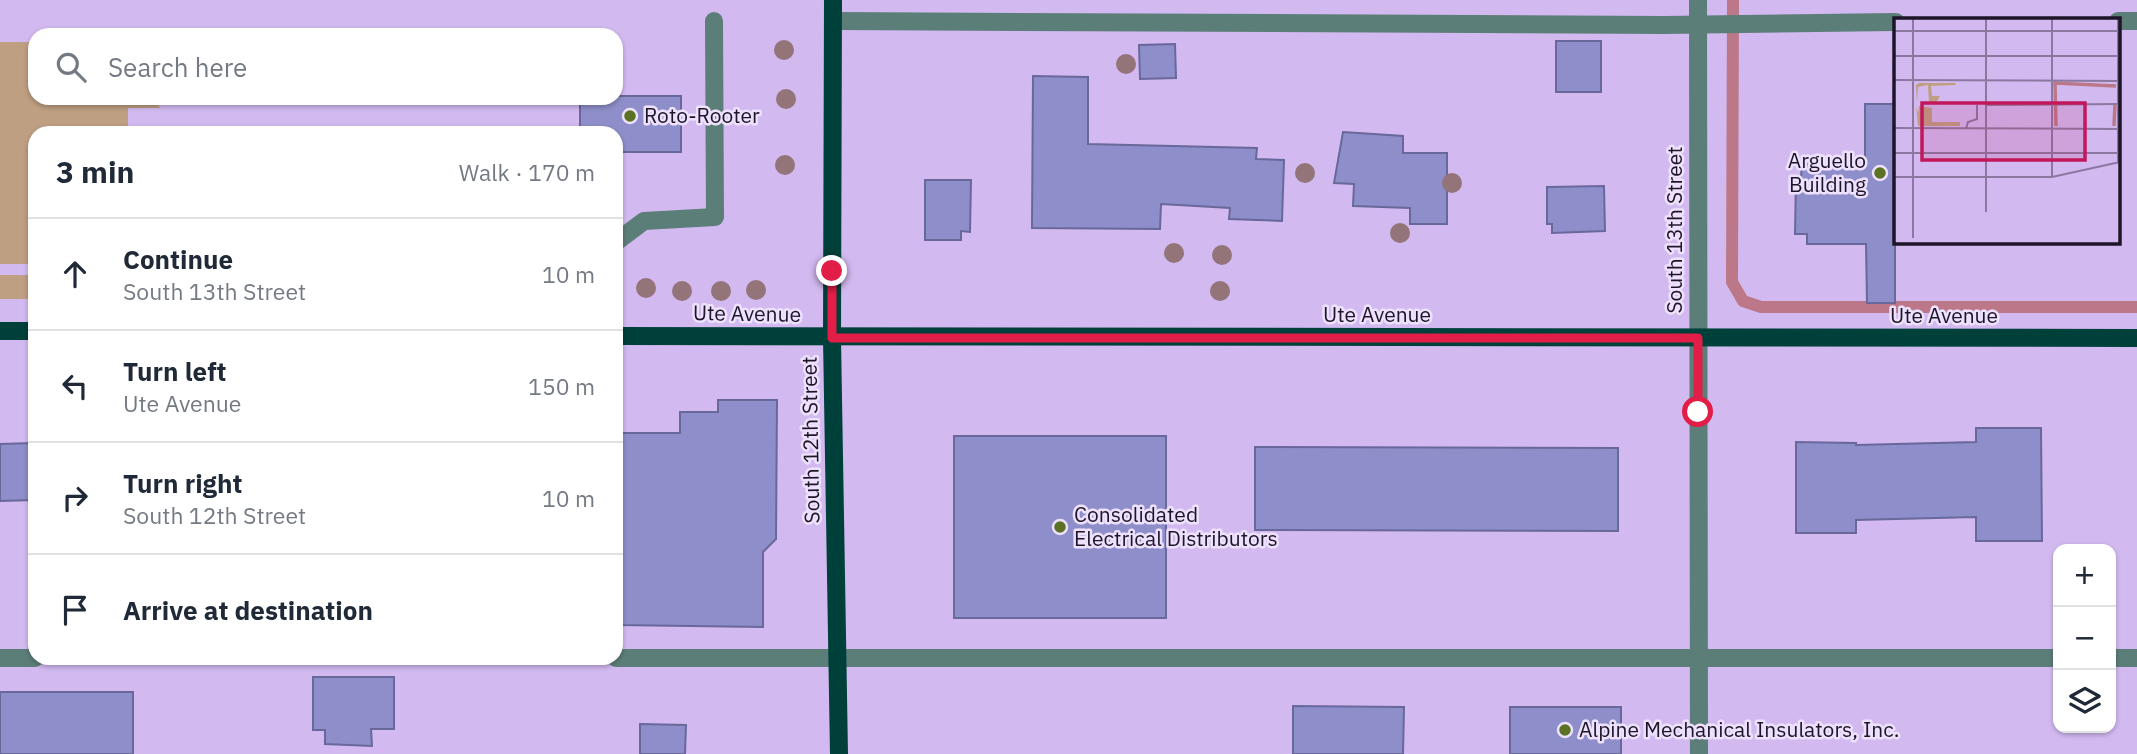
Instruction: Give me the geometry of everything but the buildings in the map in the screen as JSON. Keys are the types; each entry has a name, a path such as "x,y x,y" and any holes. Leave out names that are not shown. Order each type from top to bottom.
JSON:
{"main road":[{"name":"South 12th Street","path":"833,0 832,338 835,657 839,754"},
{"path":"0,331 28,331"},
{"name":"Ute Avenue","path":"623,335 832,338 2137,338"}],"street":[{"name":"South 13th Street","path":"1698,0 1699,754"},
{"path":"623,237 644,221 715,217 715,21"},
{"path":"833,21 1894,22"},
{"path":"0,657 28,657"},
{"path":"623,657 2053,658"},
{"path":"2116,658 2137,658"}],"shaded area":[{"path":"0,42 28,42 28,105 158,105 160,108 128,108 128,126 28,126 28,264 0,264"},
{"path":"0,275 28,275 28,299 0,299"}],"waterway":[{"path":"1733,0 1732,282 1743,301 1761,307 2137,307"}],"place":[{"name":"Roto-Rooter","path":"630,116"},
{"name":"Arguello Building","path":"1880,173"},
{"name":"Consolidated Electrical Distributors","path":"1060,527"},
{"name":"Alpine Mechanical Insulators, Inc.","path":"1565,730"}],"route":[{"path":"832,271 832,338 1698,338 1698,412"}]}
